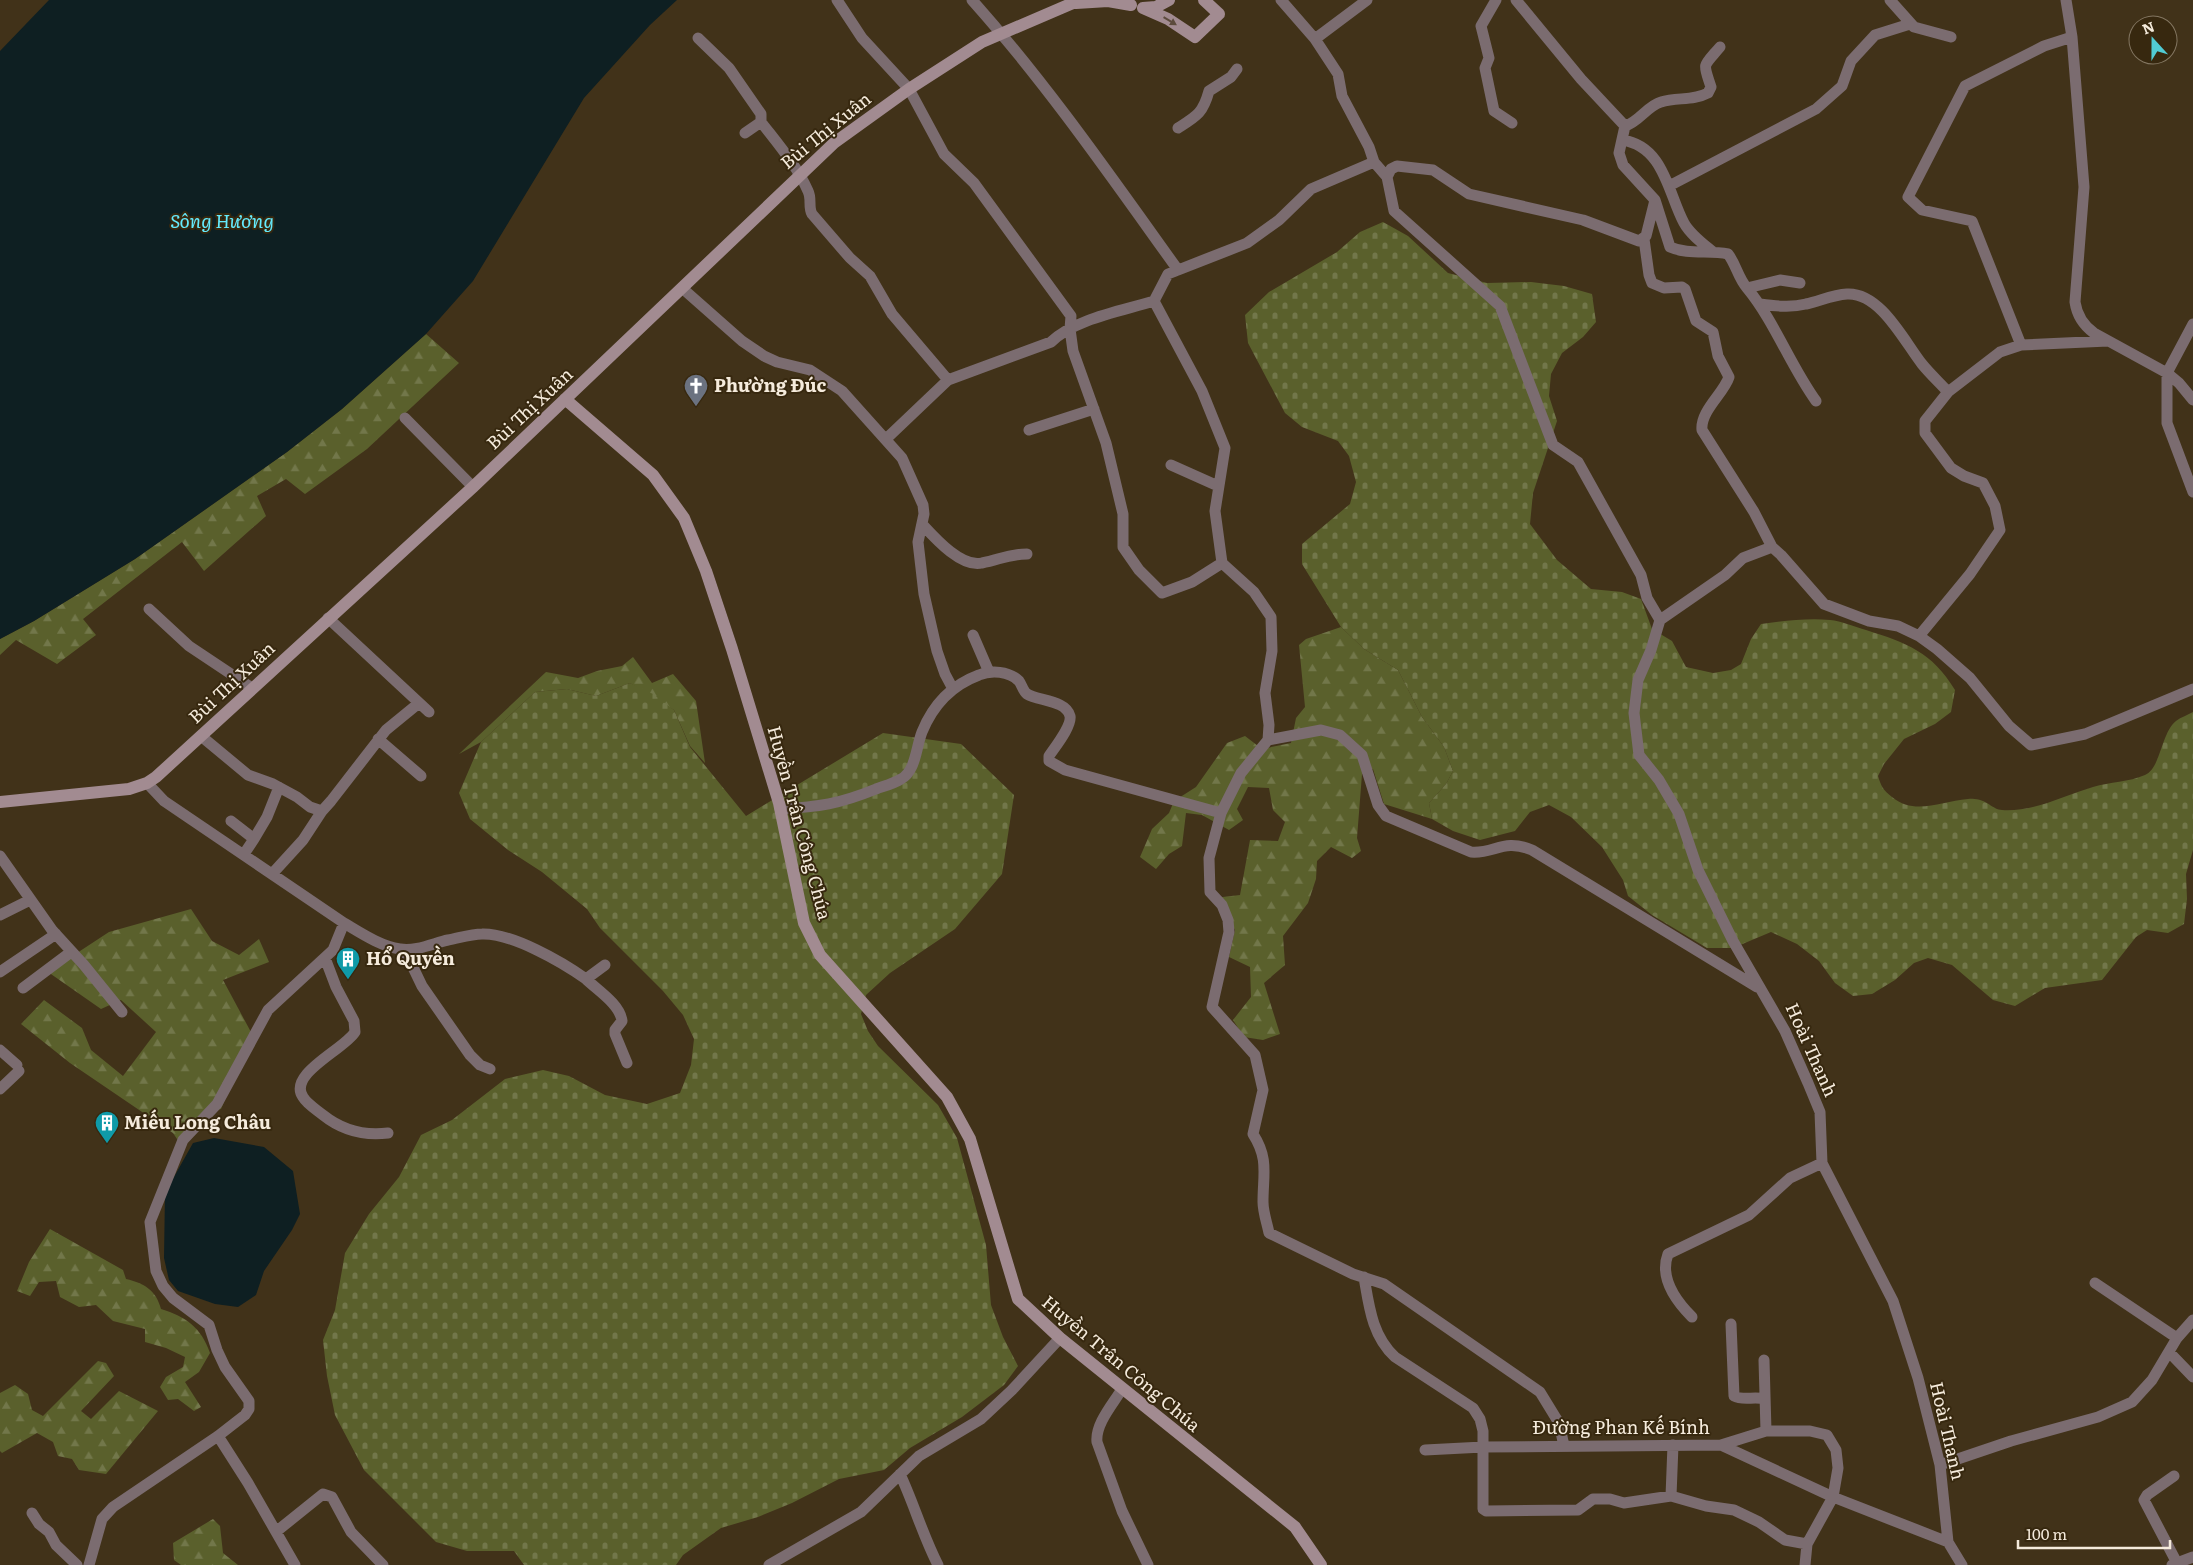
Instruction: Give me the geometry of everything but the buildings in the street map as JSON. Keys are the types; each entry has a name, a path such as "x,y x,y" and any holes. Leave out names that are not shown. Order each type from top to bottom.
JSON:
{"street":[{"path":"837,0 862,38 909,88 944,154 974,182 1071,316 1070,329 1074,351 1106,442 1123,514 1123,547 1158,592 1165,594 1192,582 1222,563"},
{"path":"972,0 1001,33 1112,178 1178,270"},
{"path":"1078,1 1108,1 1156,7 1169,0"},
{"path":"1132,4 1168,19 1195,37 1219,14 1204,0"},
{"path":"1281,0 1315,39 1338,74 1342,96 1369,147 1374,162 1387,177 1394,211 1500,306 1553,445 1578,462 1641,575 1647,598 1660,620 1725,575 1743,558 1772,547"},
{"path":"1315,39 1367,0"},
{"path":"1496,0 1481,26 1489,58 1485,68 1494,112 1512,123"},
{"path":"1516,0 1581,79 1625,126"},
{"path":"1890,0 1914,28 1950,37"},
{"path":"2066,0 2072,37 2084,187 2076,309 2085,326 2167,373 2179,383 2193,400"},
{"name":"Bùi Thị Xuân","path":"0,802 129,789 147,784 473,487 834,143 909,88 982,42 1078,1"},
{"path":"1669,186 1816,109 1842,86 1852,61 1875,35 1910,24"},
{"path":"2021,345 1972,221 1922,210 1908,197 1965,86 2044,46 2072,37"},
{"path":"698,38 729,68 761,114 761,122 800,174 809,192 812,214 850,258 870,276 892,314 948,380"},
{"path":"1625,126 1660,102 1691,99 1708,94 1711,87 1705,73 1705,66 1720,47"},
{"path":"1178,128 1197,116 1206,105 1209,91 1231,77 1238,69"},
{"path":"745,132 761,122"},
{"path":"1625,126 1619,154 1623,165 1655,200 1670,247 1681,252 1712,251 1728,254 1734,262 1741,282 1760,304 1805,386 1816,401"},
{"path":"1622,140 1632,141 1643,147 1655,158 1688,229 1712,251"},
{"path":"886,439 948,380 1050,342 1059,334 1070,329 1154,301 1168,274 1246,243 1279,220 1311,190 1374,162"},
{"path":"1387,177 1390,170 1397,166 1433,170 1469,194 1583,220 1636,240 1644,239"},
{"path":"1655,200 1644,239 1649,275 1652,283 1664,288 1682,287 1685,289 1696,321 1712,332 1718,356 1728,377 1702,422 1702,430 1754,512 1772,547 1824,604 1869,621 1898,626 1919,636 1970,678 2009,726 2032,745 2085,734 2193,689"},
{"path":"1747,288 1780,280 1800,283"},
{"path":"682,288 742,341 764,356 777,362 810,370 842,391 902,458 920,498 924,514 918,542 924,594 937,650 945,674 953,689"},
{"path":"1760,304 1792,306 1831,296 1859,294 1870,300 1885,314 1923,365 1948,392"},
{"path":"1154,301 1202,390 1223,442 1225,454 1215,512 1222,563 1254,592 1271,616 1272,651 1265,693 1270,725 1268,740 1241,773 1220,813 1209,858 1210,892 1222,905 1228,920 1229,932 1212,1007 1255,1055 1263,1090 1253,1134 1262,1149 1263,1204 1269,1233 1353,1274 1384,1284 1540,1392 1559,1422 1564,1446"},
{"path":"2193,324 2167,373 2167,423 2193,492"},
{"path":"1919,636 1970,574 2000,530 1995,506 1983,483 1964,476 1951,468 1925,433 1925,421 1948,392 2000,352 2021,345 2108,340"},
{"name":"Huyền Trân Công Chúa","path":"565,399 653,475 684,518 706,572 732,649 780,810 804,922 820,955 947,1097 970,1138 1018,1299 1060,1338 1122,1390 1295,1527 1321,1565"},
{"path":"1029,430 1094,408"},
{"path":"405,418 473,487"},
{"path":"1171,465 1218,486"},
{"path":"922,524 945,548 969,561 982,563 1012,554 1027,554"},
{"path":"149,609 201,656 252,688"},
{"path":"328,618 429,712"},
{"name":"Hoài Thanh","path":"1660,620 1638,680 1634,713 1639,755 1659,780 1679,814 1698,870 1733,942 1758,988 1766,995 1785,1031 1820,1112 1822,1163 1893,1301 1918,1378 1940,1465 1948,1542 1962,1565"},
{"path":"973,635 989,672"},
{"path":"780,810 816,807 846,801 902,778 911,768 922,732 940,700 953,689 970,679 989,672 998,672 1014,677 1027,694 1060,706 1068,712 1070,717 1069,725 1049,756 1049,761 1052,763 1065,770 1220,813"},
{"path":"272,874 303,840 322,811 378,739 419,703"},
{"path":"1268,740 1321,730 1340,735 1362,756 1378,805 1386,816 1471,852 1481,852 1508,845 1532,850 1758,988"},
{"path":"201,736 248,775 279,787 297,797 310,808 322,811"},
{"path":"378,739 421,776"},
{"path":"147,784 164,801 344,924 375,940 402,950 482,934 499,935 512,938 574,970 608,999 622,1016 615,1034 627,1063"},
{"path":"244,854 267,816 279,787"},
{"path":"231,821 254,839"},
{"path":"0,856 56,934 122,1012"},
{"path":"0,915 30,900"},
{"path":"93,1563 102,1520 113,1507 218,1436 245,1415 249,1409 249,1401 225,1367 216,1350 210,1325 173,1298 163,1286 156,1271 150,1222 183,1140 217,1104 268,1010 333,950 344,924"},
{"path":"0,972 56,934"},
{"path":"402,950 422,986 470,1055 480,1066 490,1069"},
{"path":"23,988 71,952"},
{"path":"325,958 336,987 354,1021 355,1032 348,1040 311,1068 303,1078 300,1088 302,1097 326,1117 349,1131 374,1134 388,1133"},
{"path":"586,979 605,965"},
{"path":"0,1050 18,1068 0,1089"},
{"path":"1692,1317 1673,1296 1666,1269 1668,1254 1749,1215 1790,1178 1822,1163"},
{"path":"1364,1277 1368,1303 1378,1336 1385,1347 1395,1357 1473,1408 1480,1419 1483,1431 1483,1509 1486,1511 1578,1510 1593,1499 1610,1499 1624,1503 1671,1496 1706,1506 1734,1510 1759,1522 1785,1540 1806,1544"},
{"path":"2095,1283 2176,1338"},
{"path":"1940,1465 2011,1441 2098,1417 2132,1402 2152,1380 2176,1338 2193,1320"},
{"path":"1731,1324 1734,1396 1739,1399 1758,1397 1764,1399"},
{"path":"769,1565 861,1512 919,1456 981,1419 1012,1390 1060,1338"},
{"path":"2169,1352 2193,1377"},
{"path":"1764,1360 1766,1431"},
{"path":"1122,1390 1100,1425 1096,1434 1097,1442 1122,1512 1148,1565"},
{"path":"1721,1445 1766,1431 1810,1431 1827,1435 1836,1450 1838,1468 1833,1497 1806,1544 1805,1565"},
{"path":"218,1436 295,1565"},
{"path":"1671,1496 1673,1445"},
{"name":"Đường Phan Kế Bính","path":"1425,1450 1483,1446 1721,1445 1833,1497 1948,1542"},
{"path":"900,1474 910,1496 922,1532 938,1565"},
{"path":"2174,1476 2147,1495 2144,1500 2174,1564 2193,1557"},
{"path":"277,1532 323,1494 328,1494 332,1497 351,1532 371,1555 383,1565"},
{"path":"32,1513 39,1524 49,1532 56,1545 77,1565"}],"green space":[{"path":"1383,222 1408,236 1448,273 1487,283 1531,282 1564,286 1592,294 1596,322 1583,337 1562,353 1551,374 1549,396 1557,421 1533,493 1530,524 1557,560 1591,589 1622,592 1641,599 1652,629 1672,641 1686,667 1713,673 1731,670 1741,664 1751,639 1761,624 1813,619 1839,622 1881,635 1917,651 1937,666 1955,690 1951,712 1935,724 1904,739 1884,764 1878,776 1884,790 1901,803 1919,807 1974,799 2002,810 2026,809 2093,787 2139,777 2150,771 2154,765 2171,726 2176,721 2193,712 2193,850 2186,874 2187,899 2184,924 2168,933 2147,930 2136,937 2102,980 2045,988 2015,1006 1993,1000 1952,965 1928,958 1914,963 1895,980 1872,994 1853,996 1835,983 1819,961 1797,944 1771,932 1733,948 1707,948 1652,915 1628,896 1623,880 1602,847 1571,817 1549,805 1530,812 1515,831 1480,840 1453,831 1432,819 1429,803 1446,784 1453,771 1444,747 1422,717 1398,670 1364,649 1341,627 1302,564 1302,544 1350,504 1356,482 1349,456 1338,441 1302,427 1285,413 1248,343 1245,315 1269,292 1337,252 1360,232"},
{"path":"426,334 459,363 367,449 305,494 286,479 257,496 266,516 204,571 182,542 83,619 96,635 57,664 16,640 0,655 0,639 34,621 135,559 287,452 342,409"},
{"path":"1341,627 1364,649 1398,670 1422,717 1444,747 1453,771 1446,784 1429,803 1432,819 1384,804 1373,769 1362,774 1357,838 1361,851 1352,858 1331,847 1317,861 1316,879 1308,903 1283,936 1285,965 1264,983 1280,1034 1263,1040 1244,1037 1233,1020 1251,997 1250,967 1229,957 1235,930 1214,898 1240,895 1250,840 1278,841 1285,822 1273,810 1269,788 1248,787 1237,809 1243,820 1229,830 1202,815 1186,813 1182,846 1169,854 1156,869 1140,857 1152,829 1169,813 1174,801 1196,787 1227,743 1245,736 1262,749 1291,743 1296,718 1305,707 1299,645 1306,639"},
{"path":"633,657 652,683 673,674 696,701 705,763 690,746 674,710 630,683 596,696 567,689 535,692 481,742 459,754 546,672 578,678 597,671 622,666"},
{"path":"630,683 653,694 674,710 690,747 746,816 883,733 961,744 1014,795 1002,874 955,929 890,973 866,995 861,1014 868,1031 878,1046 938,1105 957,1138 986,1245 991,1305 1003,1337 1018,1366 1004,1385 962,1417 910,1448 884,1470 839,1479 792,1503 758,1517 721,1528 683,1555 676,1565 524,1565 514,1551 467,1551 436,1542 364,1470 335,1415 327,1376 323,1340 335,1310 345,1253 369,1214 399,1177 421,1135 452,1120 505,1079 543,1070 569,1076 605,1095 647,1104 680,1093 691,1065 694,1039 683,1015 663,991 600,928 587,909 542,872 508,850 470,819 459,793 481,742 535,692 567,689 596,696"},
{"path":"191,909 212,941 239,955 259,939 269,962 223,980 252,1034 221,1109 212,1111 179,1142 173,1133 70,1063 21,1024 44,1000 82,1028 91,1050 123,1076 156,1032 121,1000 101,1009 48,972 109,932"},
{"path":"50,1229 123,1270 126,1279 144,1285 152,1292 159,1302 161,1309 192,1324 202,1336 210,1353 199,1372 185,1382 201,1407 194,1411 178,1399 168,1400 160,1387 166,1377 183,1367 185,1357 166,1348 145,1342 145,1329 113,1321 96,1305 79,1307 60,1297 56,1281 39,1282 30,1296 17,1291 29,1262"},
{"path":"98,1361 106,1363 114,1376 81,1411 91,1419 119,1391 158,1411 106,1474 79,1470 72,1459 58,1456 53,1442 37,1433 2,1453 0,1451 0,1393 15,1385 28,1394 32,1410 43,1416"},
{"path":"213,1519 220,1526 223,1553 238,1565 181,1565 174,1560 173,1543"}],"water":[{"name":"Sông Hương","path":"49,0 677,0 650,25 584,98 473,281 426,334 342,409 287,452 135,559 34,621 0,639 0,51"},
{"path":"214,1138 264,1147 293,1171 300,1214 292,1230 264,1271 256,1295 238,1307 215,1304 178,1291 169,1280 164,1258 165,1193 193,1143"}],"place":[{"name":"Phường Đúc","path":"696,407"},
{"name":"Hổ Quyền","path":"348,980"},
{"name":"Miếu Long Châu","path":"107,1144"}]}
